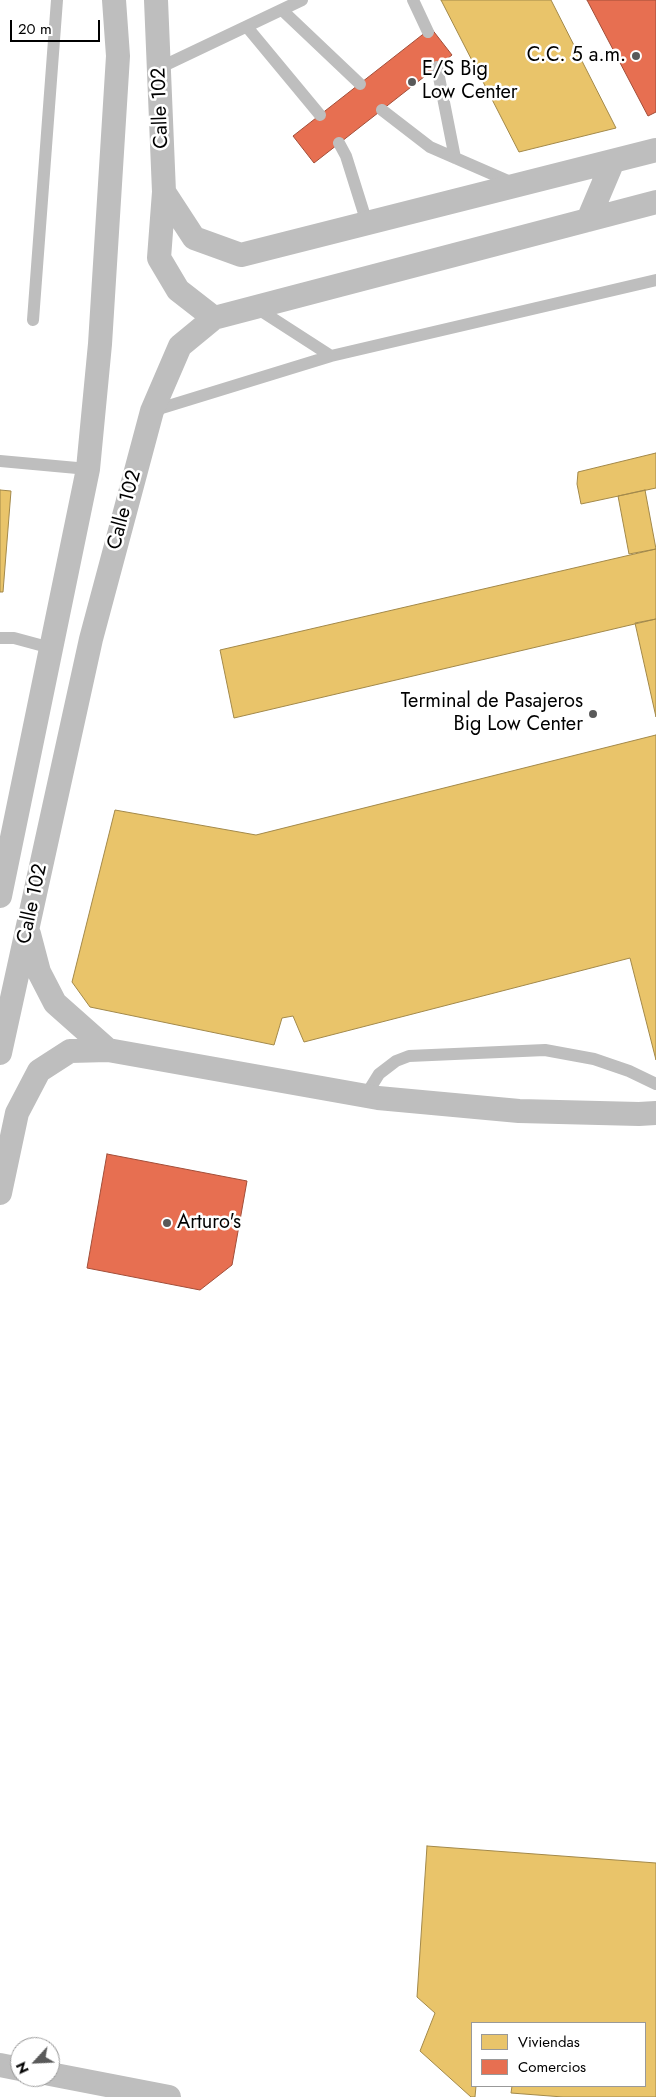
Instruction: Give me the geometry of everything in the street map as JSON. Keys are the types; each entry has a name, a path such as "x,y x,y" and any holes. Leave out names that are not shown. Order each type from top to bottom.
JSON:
{"street":[{"name":"Calle 102","path":"0,896 88,469 100,344 118,56 114,0"},
{"name":"Calle 102","path":"0,1053 91,639 152,411 180,346 214,318 178,290 159,258 164,192 156,0"},
{"path":"164,192 194,238 241,255 656,150"},
{"path":"588,220 613,161"},
{"path":"214,318 656,202"},
{"path":"28,930 39,972 55,1002 108,1050"},
{"path":"0,1193 17,1113 39,1072 70,1051 108,1050 366,1095 519,1111 656,1113"},
{"path":"60,2076 169,2097"}],"lane":[{"path":"33,320 57,0"},
{"path":"159,68 302,0"},
{"path":"413,0 428,32"},
{"path":"282,10 360,84"},
{"path":"247,27 320,115"},
{"path":"437,67 455,158"},
{"path":"382,110 430,147 517,185"},
{"path":"339,143 346,156 367,223"},
{"path":"152,411 331,356 656,280"},
{"path":"255,307 331,356"},
{"path":"0,461 88,469"},
{"path":"0,638 14,638 51,648"},
{"path":"366,1095 379,1074 396,1061 409,1056 545,1050 594,1060 629,1071 656,1084"}],"building: Viviendas":[{"path":"441,0 551,0 616,128 519,152"},
{"path":"656,453 656,488 581,504 577,484 578,472"},
{"path":"0,490 11,491 3,592 0,592"},
{"path":"645,490 656,549 629,554 618,496"},
{"path":"656,549 656,619 234,718 220,650"},
{"path":"656,619 656,717 635,623"},
{"path":"656,735 656,1060 630,958 304,1042 293,1016 282,1018 274,1045 90,1007 72,982 115,810 256,835"},
{"path":"427,1846 656,1863 656,2097 563,2097 511,2093 512,2087 646,2087 646,2022 471,2022 471,2087 476,2087 475,2097 471,2097 420,2051 435,2013 417,1997"}],"building: Comercios":[{"name":"C.C. 5 a.m.","path":"587,0 656,0 656,112 648,116"},
{"path":"431,28 452,55 314,163 293,136"},
{"name":"Arturo's","path":"107,1154 247,1181 232,1265 200,1290 87,1268"}],"place":[{"name":"C.C. 5 a.m.","path":"636,56"},
{"name":"E/S Big Low Center","path":"412,82"},
{"name":"Terminal de Pasajeros Big Low Center","path":"593,714"},
{"name":"Arturo's","path":"167,1223"}]}
